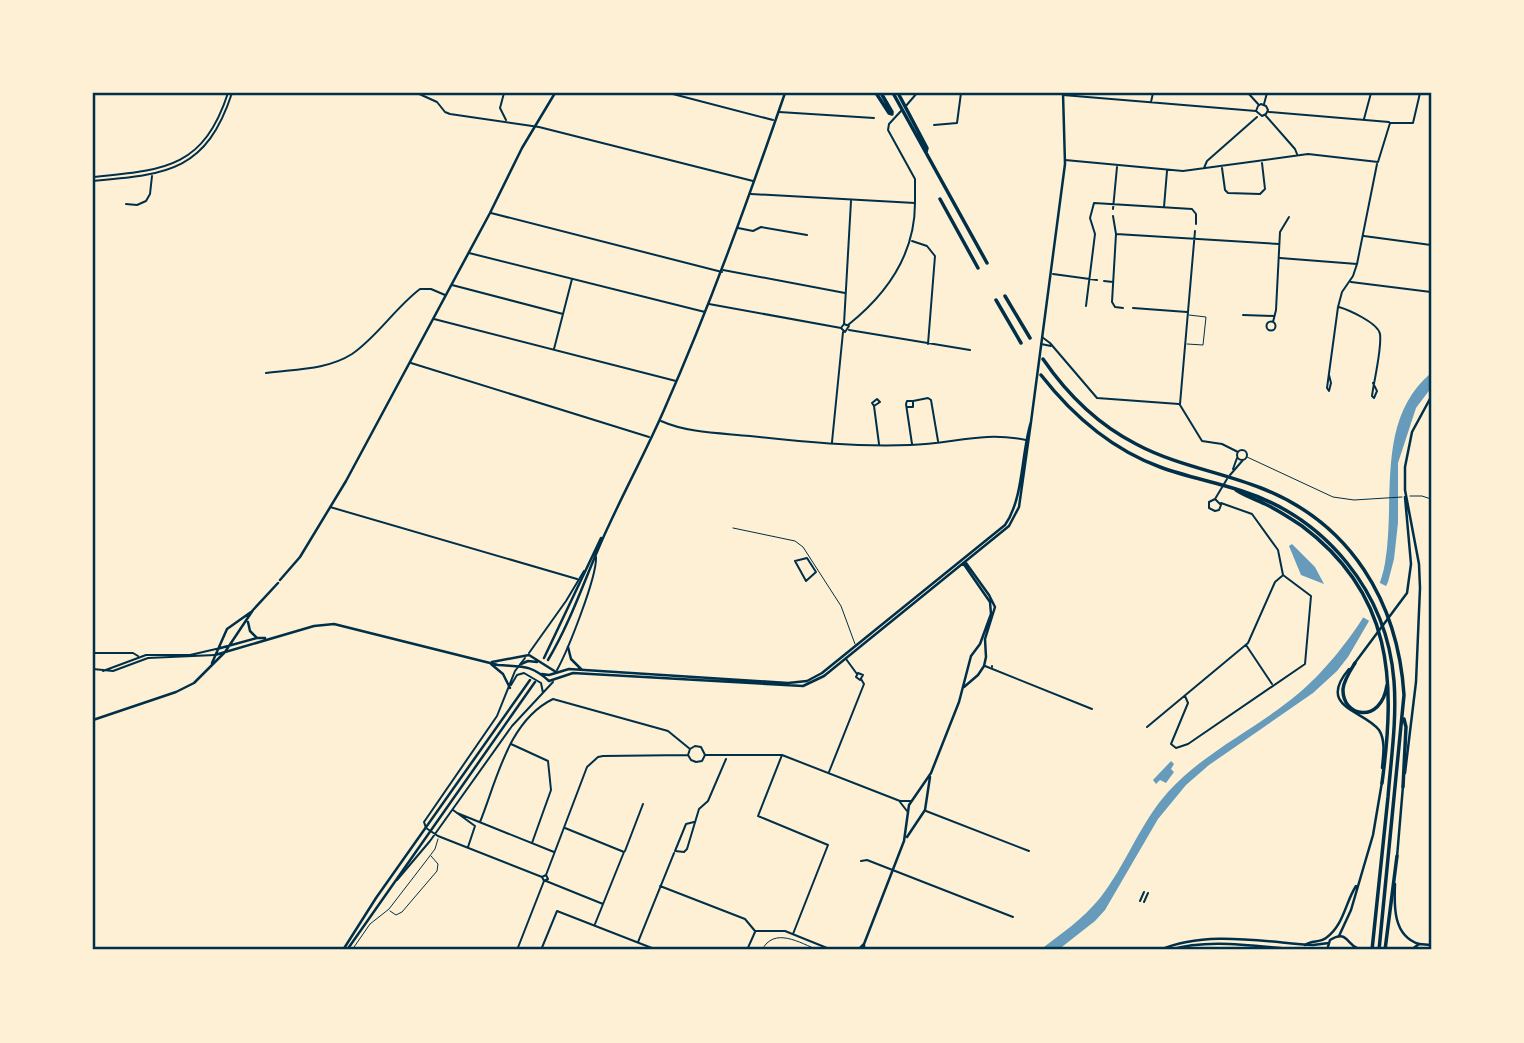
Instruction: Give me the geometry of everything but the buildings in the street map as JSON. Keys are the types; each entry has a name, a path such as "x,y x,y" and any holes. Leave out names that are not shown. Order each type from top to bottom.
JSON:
{"highway":[{"path":"878,93 892,114"},
{"path":"896,93 986,263"},
{"path":"940,199 978,268"},
{"path":"1005,296 1030,338"},
{"path":"996,300 1021,343"},
{"path":"1043,359 1080,404 1127,440 1168,459 1270,492 1306,512 1339,540 1368,576 1390,620 1403,674 1403,716 1376,950"},
{"path":"1041,375 1081,419 1116,446 1160,467 1231,487 1280,506 1323,535 1355,573 1373,603 1385,632 1392,660 1395,698 1376,950"},
{"path":"1231,487 1302,527 1333,554 1348,572 1376,620 1383,643 1388,679 1389,718 1382,783"},
{"path":"1355,663 1345,681 1343,693 1347,704 1357,711 1373,711 1381,704 1388,679"},
{"path":"1403,716 1406,727 1403,787"},
{"path":"1385,950 1396,856"}],"street":[{"path":"93,179 152,173 181,164 199,152 220,124 230,93"},
{"path":"416,93 437,102 450,114 502,122 507,120 754,181"},
{"path":"504,93 500,108 507,120"},
{"path":"93,720 182,690 194,683 225,652 253,610 300,557 410,363 534,126 555,93"},
{"path":"669,93 775,120"},
{"path":"605,532 578,604 546,659 587,568 677,381 738,228 784,93"},
{"path":"832,444 842,330 879,296 894,276 911,240 915,179 889,134 889,124 917,93"},
{"path":"934,125 957,123 961,93"},
{"path":"1151,103 1153,93"},
{"path":"1248,93 1259,105 1264,105"},
{"path":"1268,93 1264,105 1266,113 1297,154"},
{"path":"1364,120 1371,93"},
{"path":"1204,169 1208,161 1259,115 1266,113 1413,123 1420,93"},
{"path":"542,674 549,681 566,674 627,675 803,686 819,679 963,563 1000,531 1016,510 1031,422 1065,160 1063,94 1256,111 1259,115"},
{"path":"1256,111 1259,105"},
{"path":"778,112 874,118"},
{"path":"1329,375 1338,307 1342,292 1357,264 1378,163 1390,122"},
{"path":"1065,160 1168,170 1209,169 1297,154 1317,154 1378,163"},
{"path":"1208,161 1209,169"},
{"path":"1222,167 1224,190 1228,193 1260,194 1265,189 1262,162"},
{"path":"1113,209 1117,166"},
{"path":"1164,207 1168,170"},
{"path":"126,204 137,205 146,201 152,173"},
{"path":"750,193 759,196 915,203"},
{"path":"849,330 846,324 845,293 852,200"},
{"path":"1086,306 1095,234 1090,218 1091,207 1096,202 1192,209 1196,214 1196,224"},
{"path":"490,213 722,271 845,293"},
{"path":"1113,216 1116,234 1112,304 1122,307"},
{"path":"1273,322 1280,232 1289,217"},
{"path":"738,228 753,232 761,227 807,235"},
{"path":"1195,232 1180,404 1202,441 1222,444 1238,452 1244,450 1247,453 1247,457 1233,471 1215,499 1209,502 1212,510 1219,510 1221,503"},
{"path":"1116,234 1279,244"},
{"path":"1363,236 1431,245"},
{"path":"911,240 927,246 935,256 928,344"},
{"path":"469,252 706,312"},
{"path":"1279,258 1357,264"},
{"path":"1051,274 1097,280"},
{"path":"554,350 572,278"},
{"path":"1104,281 1113,282"},
{"path":"1350,281 1356,284 1431,292"},
{"path":"451,285 563,314"},
{"path":"266,373 315,367 342,359 360,347 420,289 431,289 446,295"},
{"path":"709,304 842,330 970,350"},
{"path":"1338,307 1354,313 1379,331 1373,383"},
{"path":"1133,308 1189,313"},
{"path":"1243,315 1275,316"},
{"path":"433,318 677,381"},
{"path":"1042,337 1097,398 1180,404"},
{"path":"1041,344 1052,347"},
{"path":"410,363 651,438"},
{"path":"1160,950 1184,942 1209,939 1306,945 1329,943 1339,936 1351,910 1373,835 1382,783 1383,740 1381,732 1371,722 1345,706 1339,694 1341,681 1407,593 1411,572 1405,467 1409,441 1431,397"},
{"path":"912,445 906,402 917,399 931,400 938,442"},
{"path":"907,407 913,407 913,401"},
{"path":"874,406 879,445"},
{"path":"660,421 697,431 832,444 912,445 978,436 1011,436 1028,440"},
{"path":"1233,471 1238,452"},
{"path":"1237,457 1243,460"},
{"path":"1405,490 1419,564 1420,588 1416,682 1403,787 1394,898 1397,921 1409,938 1419,944 1431,944"},
{"path":"1185,696 1188,703 1171,744 1176,748 1188,744 1305,664 1311,599 1307,592 1283,575 1278,550 1252,514 1215,499"},
{"path":"330,507 578,579"},
{"path":"394,883 436,835 512,726 555,678 596,566 596,557"},
{"path":"807,558 816,572 806,581 795,561 807,558"},
{"path":"904,841 911,801 931,773 964,687 971,656 978,647 992,608 963,563"},
{"path":"963,563 989,595 995,607 985,639 984,666 964,687"},
{"path":"510,688 519,666 587,568"},
{"path":"1147,727 1246,644 1275,582 1283,575"},
{"path":"211,667 227,629 253,610"},
{"path":"248,618 249,629 257,638"},
{"path":"93,670 113,671 152,657 215,655 314,626 334,624 488,662 525,666 542,674 582,670 742,683"},
{"path":"135,661 146,655 190,655 257,638 268,638"},
{"path":"1246,644 1273,685"},
{"path":"568,647 572,661 582,670"},
{"path":"978,647 986,651"},
{"path":"93,653 133,653 139,657"},
{"path":"125,654 135,661"},
{"path":"488,662 532,656 537,662"},
{"path":"135,661 139,657"},
{"path":"828,773 864,684 844,657"},
{"path":"519,666 528,661 537,662 556,672"},
{"path":"488,662 503,674 510,688"},
{"path":"984,666 1091,709"},
{"path":"542,694 541,683 524,673 517,675 497,716 425,820 428,830 436,835 603,904"},
{"path":"966,673 973,678"},
{"path":"345,950 381,891 428,830 533,681"},
{"path":"480,822 510,744 536,710 556,699 668,731 690,749"},
{"path":"510,744 548,761 551,790 532,843"},
{"path":"695,746 701,747 705,755 702,761 696,762 691,761 688,755 690,749 695,746"},
{"path":"517,950 544,879 548,879 546,875 587,767 598,757 688,755"},
{"path":"705,755 782,755 900,801 911,801"},
{"path":"782,755 758,816 828,845 793,934"},
{"path":"675,851 684,852 687,849 699,809 708,801 726,760"},
{"path":"864,950 890,869 904,841 925,810 931,773"},
{"path":"918,793 927,799"},
{"path":"900,801 911,822 917,822"},
{"path":"595,925 643,804"},
{"path":"453,809 475,826 468,847"},
{"path":"925,810 1029,851"},
{"path":"457,813 555,852"},
{"path":"638,943 686,824 694,822"},
{"path":"565,828 624,852"},
{"path":"345,950 394,883 428,830"},
{"path":"861,861 867,860 1013,917"},
{"path":"1306,945 1322,941 1338,926 1358,883"},
{"path":"660,886 745,919 755,931"},
{"path":"1140,901 1143,891"},
{"path":"1144,902 1147,893"},
{"path":"541,950 557,911 657,950"},
{"path":"755,931 785,931 832,950"},
{"path":"747,950 755,931"},
{"path":"1339,936 1347,938 1362,949 1376,950"},
{"path":"1327,950 1329,943"},
{"path":"1352,943 1353,950"},
{"path":"858,950 864,944"},
{"path":"1170,950 1195,944 1307,950"},
{"path":"1411,950 1419,944"}],"lane":[{"path":"1187,344 1205,344 1206,317 1189,313"},
{"path":"1247,457 1333,497 1348,500 1417,496 1431,499"},
{"path":"733,528 795,541 803,547 841,606 857,647"},
{"path":"352,950 370,924 389,909 430,855 436,835"},
{"path":"389,909 393,915 398,914 421,890 438,867 430,855"},
{"path":"762,950 769,940 778,937 818,950"}],"water":[{"path":"1431,373 1431,388 1416,408 1398,463 1398,523 1388,582 1348,657 1313,693 1209,765 1186,785 1158,819 1105,910 1058,950 1040,950 1079,919 1100,898 1149,817 1168,792 1198,764 1299,693 1343,647 1358,626 1377,591 1385,563 1395,437 1413,392"},
{"path":"1292,544 1315,567 1324,584 1301,575 1289,546"},
{"path":"1171,761 1174,764 1171,769 1174,772 1166,783 1160,780 1156,784 1153,780"}],"pier":[{"path":"1378,582 1388,587 1371,622 1361,616"}]}
